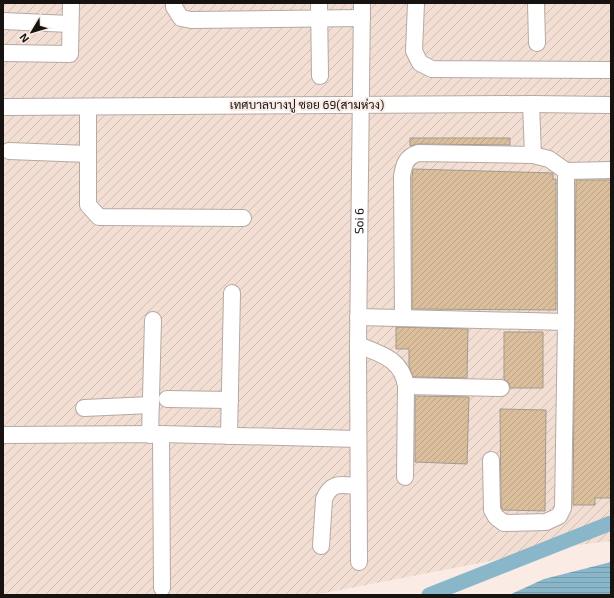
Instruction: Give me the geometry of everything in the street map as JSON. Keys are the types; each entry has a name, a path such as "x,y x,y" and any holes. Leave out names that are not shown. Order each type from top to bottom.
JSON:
{"street":[{"path":"3,52 70,54 71,3"},
{"path":"174,3 174,7 182,18 191,20 319,10 362,10"},
{"path":"416,3 414,51 420,63 432,69 611,70"},
{"path":"536,3 537,43"},
{"path":"319,10 320,76"},
{"name":"Soi 6","path":"358,562 358,317 362,10"},
{"path":"3,21 70,24"},
{"path":"531,104 532,155"},
{"name":"เทศบาลบางปู ซอย 69(สามห่วง)","path":"3,107 531,104 611,105"},
{"path":"88,107 88,205 99,217 244,218"},
{"path":"9,152 88,154"},
{"path":"403,318 402,176 404,164 410,156 418,153 532,155 549,160 566,171 611,170"},
{"path":"491,460 492,510 496,518 504,523 546,522 558,516 563,508 566,322 566,171"},
{"path":"229,436 232,293"},
{"path":"358,317 566,322"},
{"path":"153,320 151,405 156,434 162,588"},
{"path":"358,345 389,358 404,375 406,386 405,477"},
{"path":"406,386 502,388"},
{"path":"167,399 230,400"},
{"path":"84,408 151,405"},
{"path":"3,435 156,434 358,439"},
{"path":"321,546 324,499 327,492 331,487 338,485 358,486"}],"shaded area":[{"path":"3,3 611,3 611,541 563,547 314,595 3,595"}],"water":[{"path":"611,562 611,595 509,595 544,579"}],"building":[{"path":"410,138 510,138 510,145 418,144 410,146"},
{"path":"413,169 553,173 553,179 556,179 556,310 412,309"},
{"path":"576,180 611,180 611,498 595,498 595,505 573,505"},
{"path":"396,327 468,329 467,378 413,377 409,366 409,349 396,349"},
{"path":"504,332 543,332 543,388 510,388 509,383 504,379"},
{"path":"415,396 469,397 467,464 415,462"},
{"path":"500,409 546,410 545,511 503,510 501,507"}],"waterway":[{"path":"429,595 611,523"}]}
